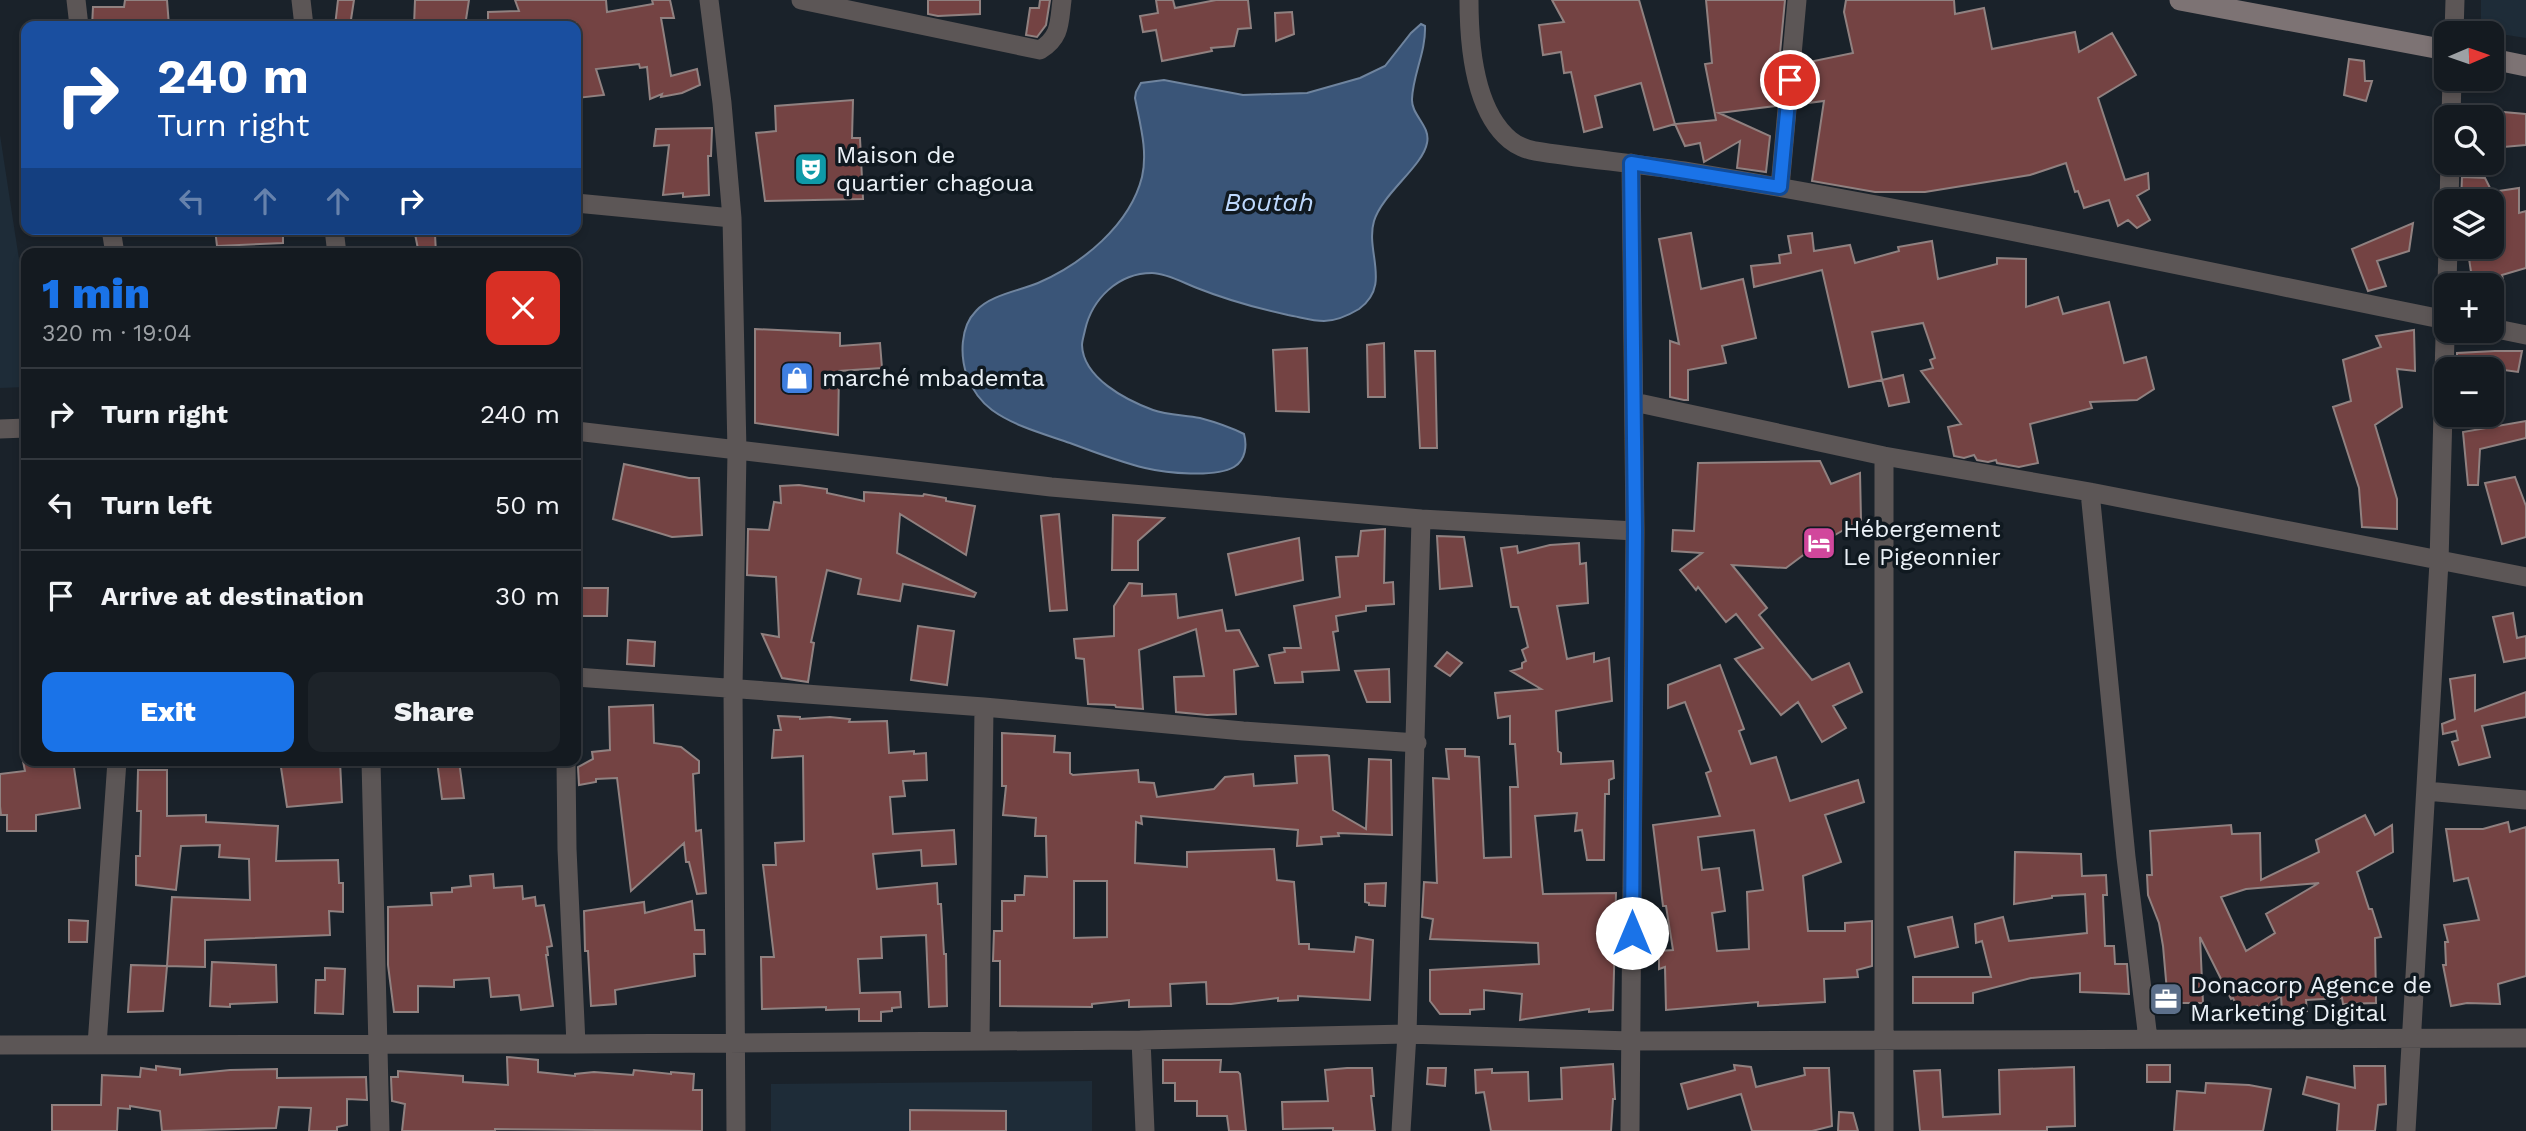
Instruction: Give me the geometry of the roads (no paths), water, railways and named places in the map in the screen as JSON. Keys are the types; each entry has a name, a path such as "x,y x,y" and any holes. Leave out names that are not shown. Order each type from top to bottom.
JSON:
{"street":[{"path":"76,0 78,21"},
{"path":"301,0 303,21"},
{"path":"709,0 722,103 732,218 737,452 733,688 736,1131"},
{"path":"801,0 1040,50 1054,40 1062,0"},
{"path":"1469,0 1473,67 1498,126 1511,141 1532,151 1631,163 1780,187 2434,318"},
{"path":"1780,187 1797,0"},
{"path":"2179,0 2434,48"},
{"path":"2454,21 2455,0"},
{"path":"2504,61 2526,66"},
{"path":"1630,1131 1635,531 1631,163"},
{"path":"581,203 732,218"},
{"path":"2504,330 2526,335"},
{"path":"2406,1131 2439,562 2445,343"},
{"path":"1634,402 1884,456 2090,492 2526,577"},
{"path":"0,429 21,428"},
{"path":"581,432 1051,487 1422,519 1635,531"},
{"path":"1884,456 1884,1131"},
{"path":"2090,492 2126,857 2148,1040"},
{"path":"1401,1131 1417,743 1422,519"},
{"path":"581,677 984,708 1242,732 1417,743"},
{"path":"980,1040 984,708"},
{"path":"97,1045 117,766"},
{"path":"371,766 380,1131"},
{"path":"565,766 576,1044"},
{"path":"2426,791 2526,800"},
{"path":"0,1045 1141,1040 1407,1034 1631,1041 2526,1038"},
{"path":"1141,1040 1145,1131"}],"water":[{"name":"Boutah","path":"1421,24 1425,26 1425,36 1412,99 1414,110 1426,131 1427,143 1418,161 1378,211 1372,233 1376,279 1369,300 1359,309 1333,320 1310,320 1242,303 1169,276 1152,273 1128,278 1108,290 1088,319 1082,345 1084,357 1098,377 1119,394 1153,410 1200,418 1244,434 1245,452 1238,464 1226,470 1203,473 1165,472 1145,468 1019,425 992,410 980,399 969,381 963,360 964,333 976,311 989,301 1055,275 1087,254 1115,227 1136,195 1144,167 1143,138 1135,98 1141,83 1164,80 1243,95 1307,93 1360,78 1385,66"}],"place":[{"name":"Maison de quartier chagoua","path":"811,169"},
{"name":"marché mbademta","path":"797,378"},
{"name":"Hébergement Le Pigeonnier","path":"1819,543"},
{"name":"Donacorp Agence de Marketing Digital","path":"2166,999"}]}
